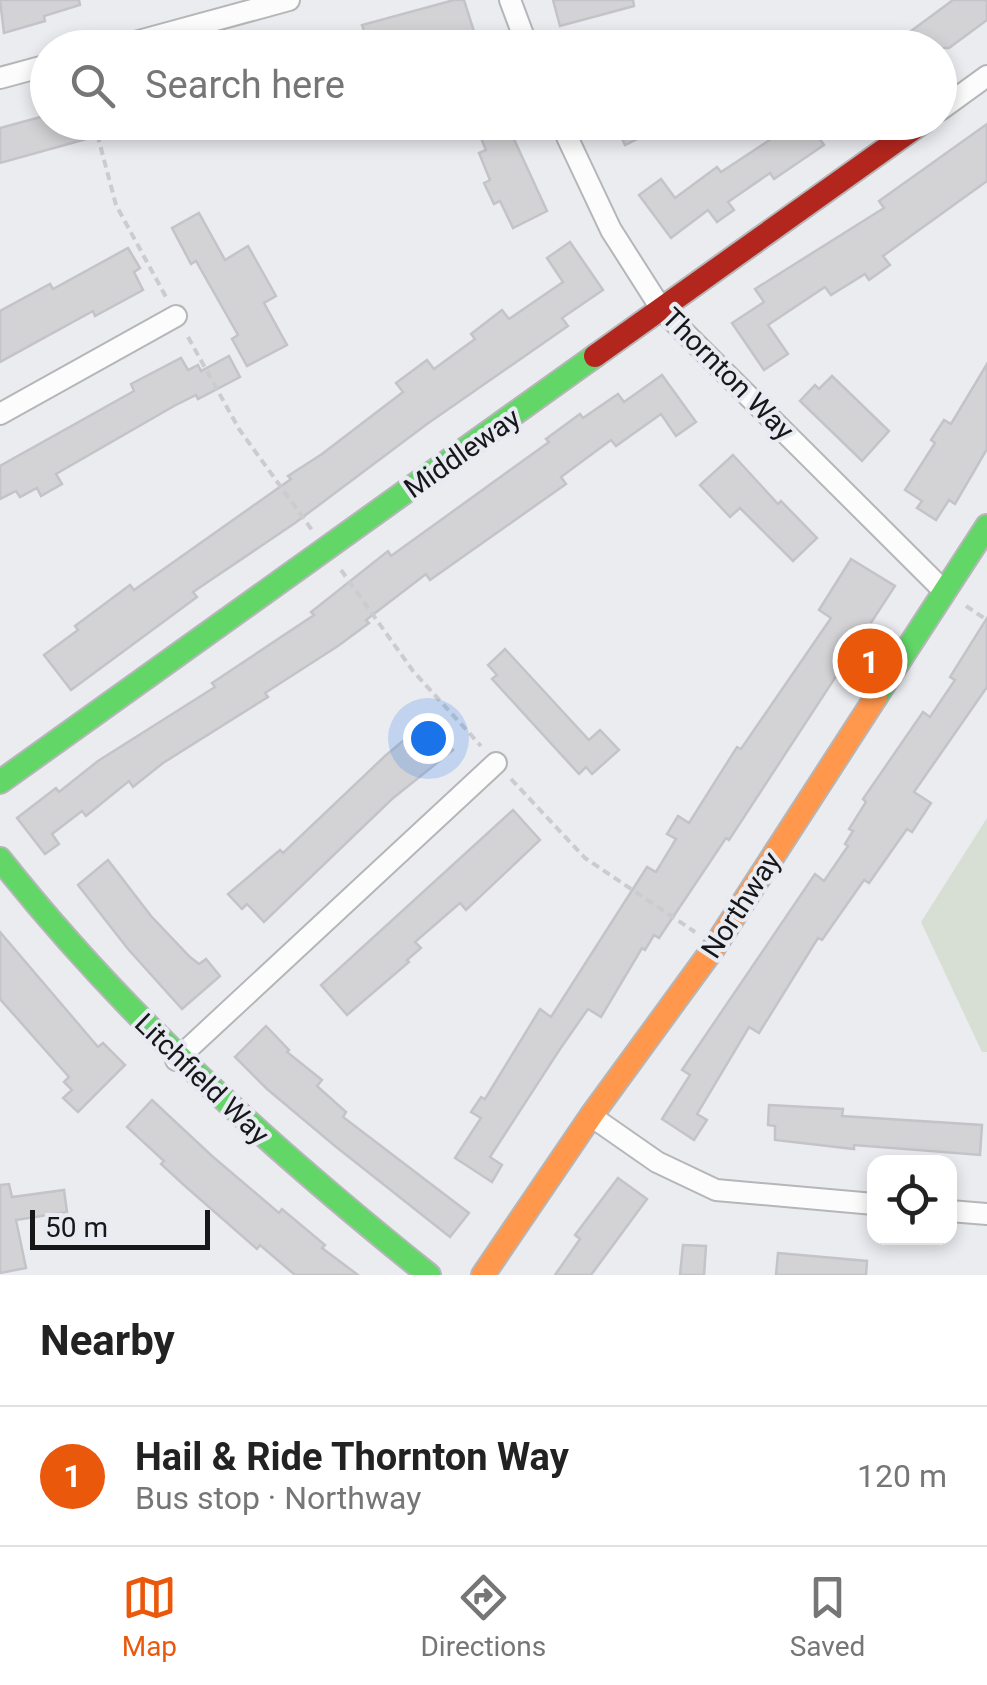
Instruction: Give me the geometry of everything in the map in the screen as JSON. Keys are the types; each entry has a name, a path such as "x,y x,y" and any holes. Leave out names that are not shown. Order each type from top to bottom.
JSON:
{"street":[{"path":"179,30 289,0"},
{"path":"510,0 521,30"},
{"path":"0,78 30,70"},
{"path":"957,98 987,76"},
{"name":"Thornton Way","path":"568,140 611,230 662,310 944,590"},
{"name":"Middleway","path":"0,782 898,140"},
{"path":"0,414 176,316"},
{"name":"Northway","path":"484,1275 591,1116 716,946 987,526"},
{"path":"176,1060 496,763"},
{"name":"Litchfield Way","path":"0,859 35,906 176,1060 319,1188 429,1275"},
{"path":"591,1116 657,1162 716,1190 867,1203"},
{"path":"957,1211 987,1214"}],"path":[{"path":"99,140 116,205 238,429 413,670 585,858 716,946"}],"shaded area":[{"path":"987,818 987,1052 982,1052 921,922"}],"building":[{"path":"0,0 79,0 80,5 4,33"},
{"path":"464,0 474,30 364,30 362,25"},
{"path":"553,0 633,0 634,6 560,26"},
{"path":"953,0 987,0 987,20 957,42 957,30 912,30"},
{"path":"30,120 30,140 83,140 0,163 0,128"},
{"path":"987,124 987,181 883,256 890,265 869,280 865,274 831,295 825,287 768,325 788,354 764,370 732,323 764,302 755,289 884,208 879,201"},
{"path":"482,140 514,140 547,211 513,228 500,201 494,204 484,183 490,180 479,153 486,150"},
{"path":"770,140 820,140 824,145 774,179 770,173 728,202 734,210 717,222 708,210 671,238 639,195 661,179 675,198 717,167 721,172"},
{"path":"199,213 225,260 248,246 276,296 264,303 287,345 247,366 232,339 238,335 196,261 191,264 172,228"},
{"path":"570,242 603,290 562,318 568,326 193,592 197,597 71,690 44,655 78,630 75,626 130,585 134,590 291,479 288,476 403,392 396,383 427,360 434,369 475,339 471,334 502,310 509,319 563,282 547,258"},
{"path":"128,248 140,268 134,272 143,290 95,316 93,311 0,362 0,311 50,284 53,289"},
{"path":"229,356 240,377 198,399 196,395 174,406 56,474 62,484 41,496 37,488 20,497 16,491 0,499 0,466 134,391 131,384 181,358 188,370 198,365 201,371"},
{"path":"987,364 987,449 955,504 949,500 936,520 917,508 922,501 905,490 935,443 931,440 944,420 951,424"},
{"path":"662,375 696,422 676,436 661,414 616,446 611,440 561,477 566,484 430,580 426,574 338,646 265,693 268,697 163,763 133,787 129,781 86,816 82,811 52,834 59,844 45,854 17,818 56,788 59,792 98,761 215,687 212,683 314,615 311,612 388,551 391,556 549,442 546,439 580,414 583,418 618,394 624,402"},
{"path":"832,376 889,431 862,461 800,401 815,385 819,389"},
{"path":"733,455 778,504 781,501 817,538 793,561 740,508 730,517 700,485"},
{"path":"851,559 895,586 729,840 726,838 659,938 654,935 645,950 642,948 601,1017 588,1009 560,1049 490,1157 502,1165 492,1182 455,1158 481,1118 471,1112 481,1097 485,1099 540,1009 551,1017 647,867 656,872 676,839 667,834 678,816 689,823 737,747 741,749 831,618 819,610"},
{"path":"987,618 987,687 914,792 931,803 912,832 907,829 869,883 864,880 822,940 818,938 759,1033 749,1027 697,1114 707,1120 694,1140 662,1119 690,1075 682,1070 815,874 824,881 848,846 845,844 853,831 849,829 866,802 863,799 923,712 930,717 955,680 950,677"},
{"path":"505,649 589,740 600,730 619,750 592,774 586,767 579,774 492,679 497,675 488,665"},
{"path":"428,720 453,750 392,799 264,922 247,904 242,909 228,894 280,850 283,853"},
{"path":"513,810 540,840 466,910 460,903 415,942 421,948 409,962 347,1015 321,985"},
{"path":"108,860 151,916 190,957 199,964 206,959 220,976 182,1009 78,885"},
{"path":"0,932 98,1047 103,1043 125,1065 78,1112 63,1098 72,1090 64,1082 69,1077 0,999"},
{"path":"266,1026 287,1052 322,1080 317,1086 346,1112 343,1117 469,1213 450,1237 335,1146 235,1057"},
{"path":"152,1100 279,1213 282,1209 325,1245 322,1248 358,1275 295,1275 260,1245 257,1249 161,1164 164,1161 127,1127"},
{"path":"769,1105 843,1109 842,1116 982,1125 980,1155 854,1145 854,1149 775,1140 775,1126 768,1125"},
{"path":"618,1178 647,1199 591,1275 555,1275 580,1239 575,1235"},
{"path":"9,1184 12,1197 64,1190 67,1212 16,1220 26,1268 0,1273 0,1185"},
{"path":"683,1245 706,1246 704,1275 680,1275"},
{"path":"778,1253 867,1261 866,1275 776,1275"}],"traffic: fast":[{"path":"0,782 595,356"},
{"path":"876,697 987,526"},
{"path":"0,859 98,973 202,1079 313,1179 429,1275"}],"traffic: slow":[{"path":"483,1275 591,1116 715,946 876,697"}],"traffic: jam":[{"path":"595,356 898,140"}],"place":[{"name":"Hail & Ride Thornton Way","path":"870,661"}]}
